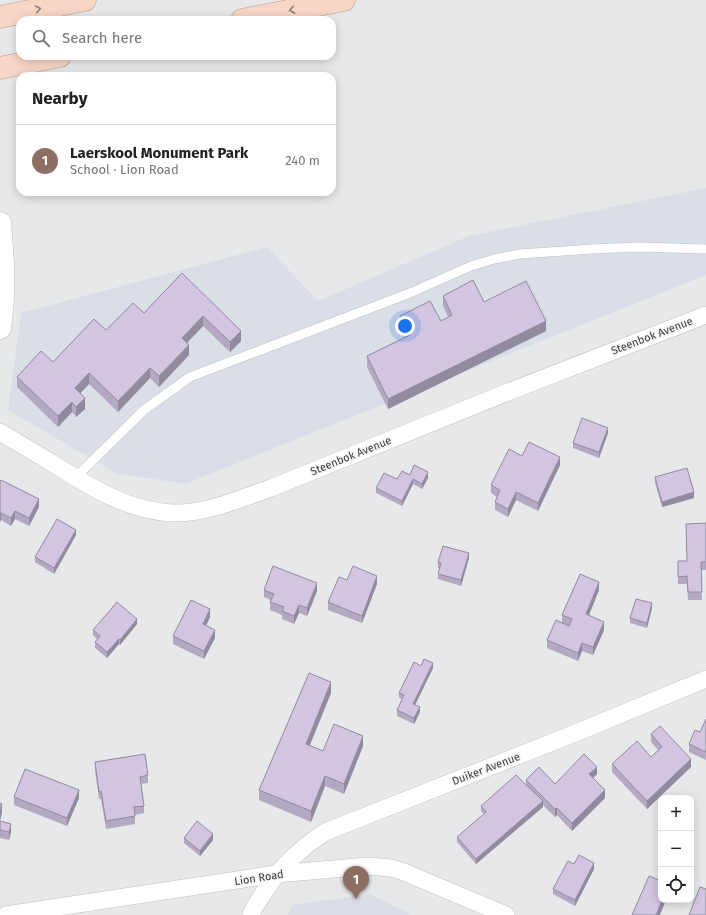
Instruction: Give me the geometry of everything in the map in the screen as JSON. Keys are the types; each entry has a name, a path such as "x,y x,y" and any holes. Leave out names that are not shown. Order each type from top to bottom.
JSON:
{"highway":[{"path":"0,17 85,0"},
{"path":"262,16 344,0"},
{"path":"0,68 40,60"}],"street":[{"path":"0,223 3,262 3,299 0,328"},
{"name":"Steenbok Avenue","path":"0,432 75,478 106,495 139,508 161,512 184,512 236,501 271,488 508,392 706,315"},
{"name":"Duiker Avenue","path":"250,915 253,908 276,874 304,846 325,832 568,736 706,679"},
{"name":"Lion Road","path":"6,915 68,910 276,874 368,866 391,868 419,877 506,915"}],"lane":[{"path":"75,478 144,410 190,377 410,293 471,266 494,259 520,254 638,248 706,249"}],"shaded area":[{"path":"706,188 706,275 185,484 116,473 8,410 21,313 267,247 318,301 469,236"},
{"path":"370,894 412,915 288,915 293,905"}],"building":[{"path":"182,273 241,331 230,342 203,316 182,338 189,345 159,376 150,368 118,401 89,373 75,388 85,398 76,407 72,402 58,416 17,377 41,351 53,362 94,319 106,330 133,303 144,313"},
{"path":"473,280 484,302 526,281 546,321 388,399 367,356 410,335 400,316 430,301 441,321 452,315 443,296"},
{"path":"582,418 608,428 599,452 573,443"},
{"path":"529,442 560,457 538,503 516,492 508,509 495,502 500,490 491,485 509,449 522,456"},
{"path":"414,465 428,472 422,484 413,479 402,501 376,488 384,473 397,479 402,471 410,475"},
{"path":"687,468 694,492 662,502 655,477"},
{"path":"1,480 39,499 29,518 15,511 11,518 1,513 0,515"},
{"path":"57,519 76,530 54,568 35,557"},
{"path":"706,523 706,562 701,562 702,592 688,592 687,576 678,577 678,561 687,561 686,524"},
{"path":"443,546 469,553 461,580 438,574 441,563 438,562"},
{"path":"273,566 317,583 307,608 299,605 294,616 282,611 284,607 270,602 274,594 264,590"},
{"path":"353,566 377,576 362,616 328,602 339,577 347,580"},
{"path":"580,574 599,582 586,614 604,622 593,647 582,643 578,653 547,640 556,620 569,626 572,619 562,615"},
{"path":"636,599 652,603 647,623 630,618"},
{"path":"191,600 210,609 203,624 215,630 204,651 173,636"},
{"path":"117,602 137,619 120,640 119,639 107,652 95,642 100,636 93,630"},
{"path":"424,659 433,663 413,704 420,707 414,718 397,710 404,695 399,693 414,662 421,666"},
{"path":"309,673 331,682 306,744 323,751 334,724 363,736 344,784 325,776 311,811 259,790"},
{"path":"706,719 706,752 689,744 695,730 700,732"},
{"path":"660,726 691,759 647,801 612,764 637,741 651,757 662,747 651,734"},
{"path":"145,754 148,775 140,777 144,806 134,807 135,816 106,821 101,791 99,792 95,762"},
{"path":"584,754 597,767 589,774 605,790 572,823 557,808 555,809 526,780 539,767 555,784"},
{"path":"25,769 79,790 67,818 14,797"},
{"path":"516,775 543,801 476,859 457,837 486,812 481,806"},
{"path":"0,821 11,824 9,832 0,830"},
{"path":"197,821 213,834 200,851 184,838"},
{"path":"579,855 594,863 575,900 553,889 568,861 574,864"},
{"path":"649,876 658,880 658,903 661,903 656,915 632,915"},
{"path":"700,887 706,889 706,915 689,915"}],"place":[{"name":"Laerskool Monument Park","path":"356,899"}]}
